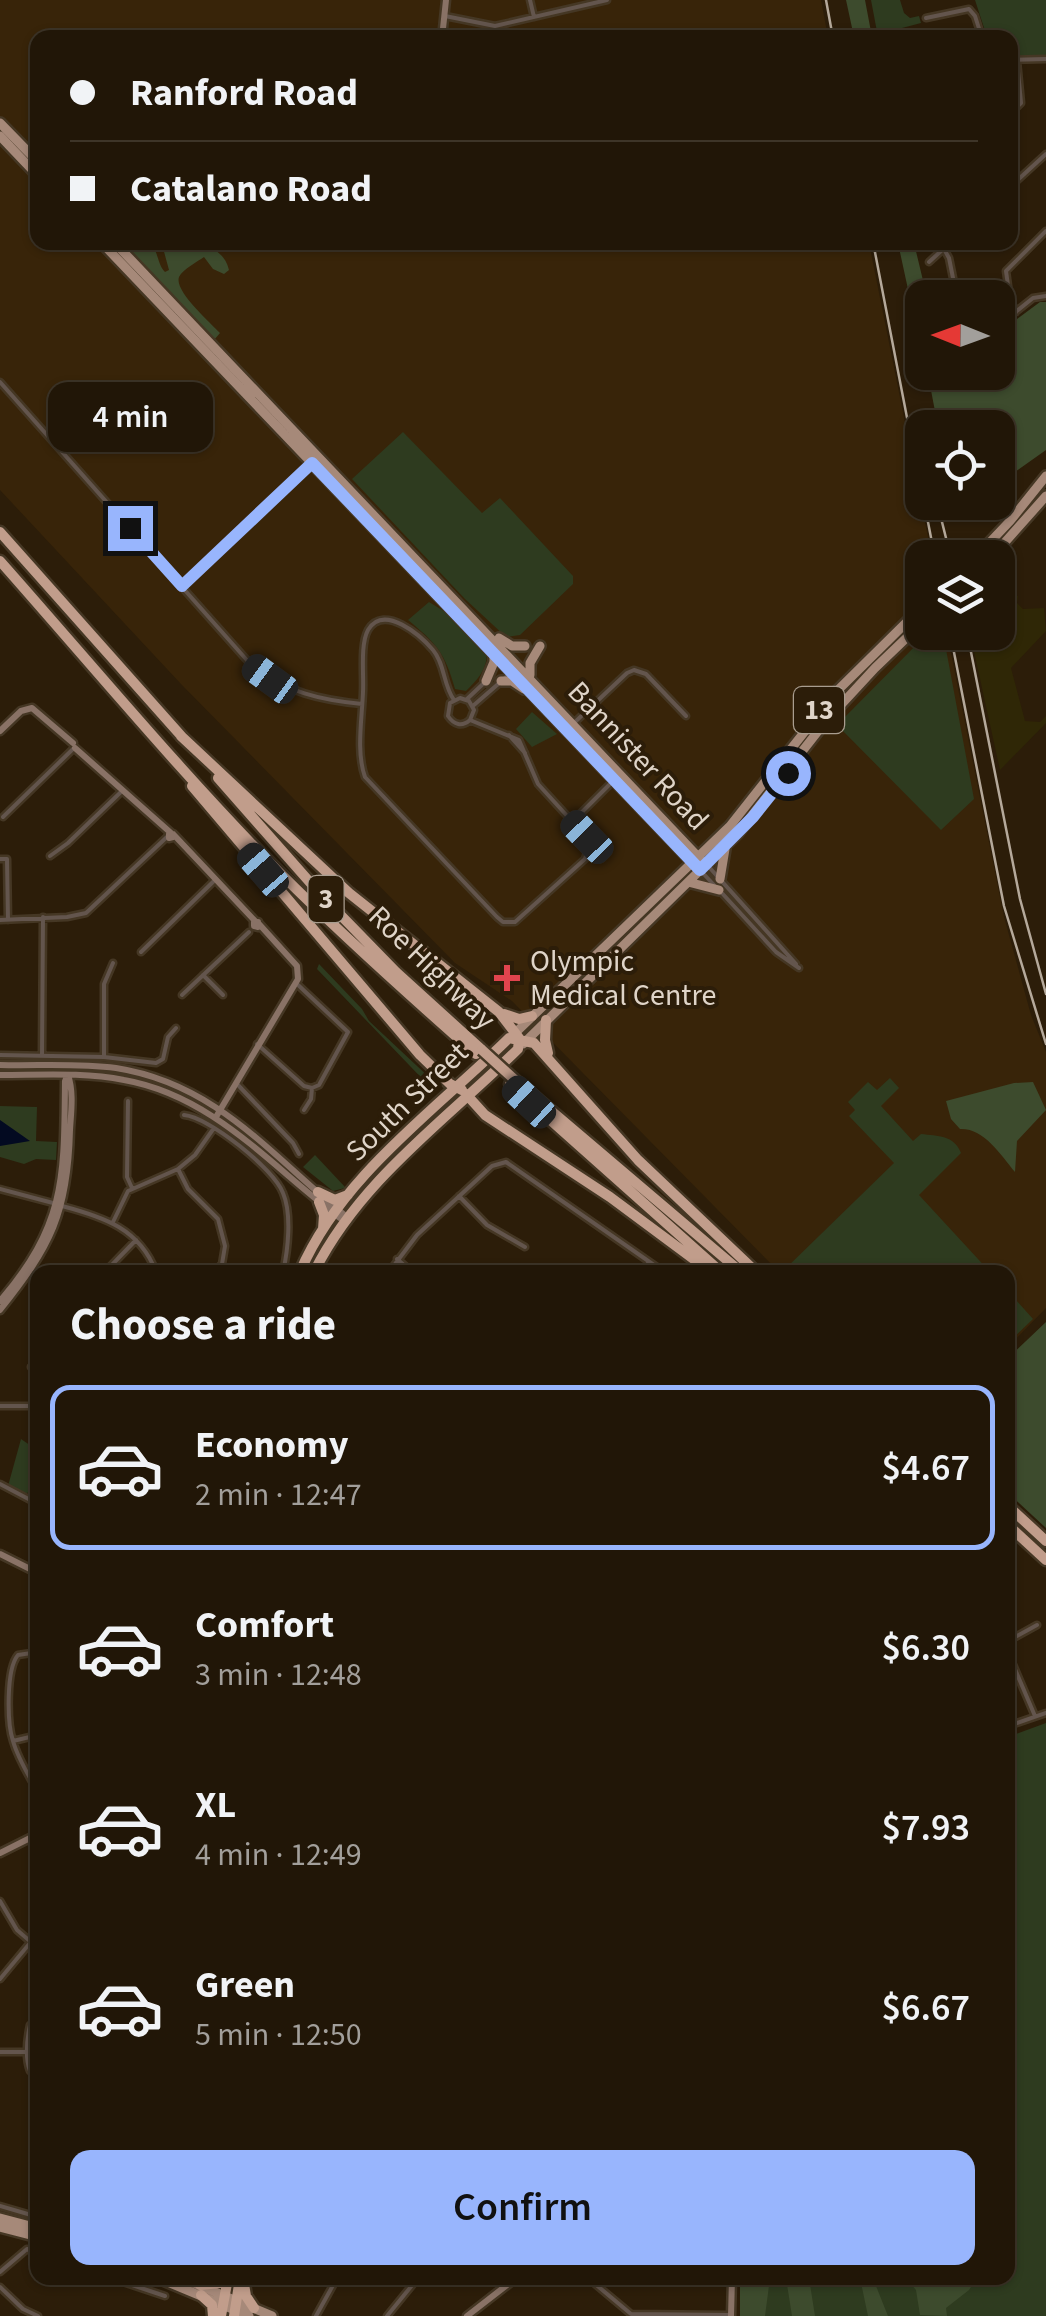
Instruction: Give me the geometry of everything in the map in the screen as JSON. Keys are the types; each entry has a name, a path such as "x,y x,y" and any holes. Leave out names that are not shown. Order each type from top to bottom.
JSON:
{"highway":[{"name":"Roe Highway","path":"0,532 396,972 713,1265"},
{"name":"Roe Highway","path":"0,561 155,737 315,907 480,1052"},
{"path":"181,736 349,894 499,1012 518,1039 555,1064"},
{"path":"155,737 200,798 433,1069 485,1115 610,1197 702,1265"},
{"path":"499,1012 519,1019 532,1016"},
{"path":"546,1020 545,1046 555,1064 638,1160 749,1265"},
{"name":"South Street","path":"304,1265 323,1230 455,1110 468,1078 518,1039"},
{"name":"South Street","path":"317,1265 348,1195 437,1107 477,1089 518,1039"},
{"path":"433,1069 440,1081 437,1107"},
{"name":"Roe Highway","path":"512,1082 733,1265"},
{"path":"455,1110 485,1115"},
{"path":"323,1230 319,1197 335,1200 348,1195"},
{"path":"1015,1512 1046,1541"},
{"path":"1015,1531 1046,1560"},
{"path":"214,2285 200,2290 212,2305 227,2308 238,2285"},
{"path":"243,2285 251,2312"}],"main road":[{"path":"443,30 446,0"},
{"path":"0,122 30,154"},
{"path":"0,136 30,168"},
{"name":"Bannister Road","path":"109,250 488,633 534,694 616,766 622,779 680,849 699,864"},
{"name":"Bannister Road","path":"121,250 494,652 533,680 571,726 680,838 699,864"},
{"path":"990,540 1046,476"},
{"path":"1006,540 1046,496"},
{"name":"13","path":"699,864 836,692 905,624"},
{"path":"488,633 512,646 525,646"},
{"name":"13","path":"699,864 725,846 763,806 826,721 905,640"},
{"path":"533,680 529,666 540,646"},
{"path":"486,681 494,652"},
{"path":"500,680 512,681 534,694"},
{"path":"0,731 21,711 32,708 187,848 246,911 255,926 268,934 297,966 296,982 214,1115"},
{"path":"680,838 703,847 712,844"},
{"path":"688,882 720,884 725,846"},
{"path":"673,881 680,849"},
{"name":"South Street","path":"518,1039 532,1016 673,881 699,864"},
{"name":"South Street","path":"518,1039 546,1020 688,882 699,864"},
{"path":"0,1065 116,1068 154,1077 219,1107 319,1197"},
{"path":"53,1066 68,1075"},
{"path":"35,1265 60,1206 64,1081 78,1066"},
{"path":"0,1075 111,1078 156,1087 214,1115 341,1215"},
{"path":"0,1301 29,1265 60,1206"},
{"path":"0,1310 30,1273"},
{"path":"0,1554 30,1570"},
{"path":"0,1853 30,1838"},
{"path":"0,2218 30,2226"},
{"path":"0,2227 30,2235"},
{"path":"182,2285 200,2290"},
{"path":"192,2285 227,2308 272,2316"},
{"path":"467,2316 501,2285"},
{"path":"730,2285 730,2316"}],"street":[{"path":"530,0 534,18"},
{"path":"446,16 495,26 607,0"},
{"path":"926,18 969,9 979,30"},
{"path":"1018,61 1046,60"},
{"path":"1018,72 1018,106"},
{"path":"1018,181 1045,158"},
{"path":"1046,231 1006,271 1016,312 1033,298 1046,296"},
{"path":"929,262 943,250"},
{"path":"945,250 953,280"},
{"path":"0,382 253,667 293,692 362,704"},
{"path":"182,586 315,460"},
{"path":"383,620 403,625 439,659 454,700 448,712 450,720 458,724 470,720 519,740 538,784 590,840 585,859 521,918 503,922 365,778 361,760 362,704 366,638 372,625 383,620"},
{"path":"454,700 467,700 486,681 512,665"},
{"path":"470,720 473,706 512,665"},
{"path":"571,726 626,673 637,670 646,674 686,716"},
{"path":"467,700 473,706"},
{"path":"2,818 72,747"},
{"path":"572,822 622,779"},
{"path":"50,856 122,790"},
{"path":"0,920 76,916 92,910 171,836"},
{"path":"0,859 7,859 9,870 8,920"},
{"name":"Bannister Road","path":"699,864 720,884 799,968 776,952 699,864"},
{"path":"141,952 216,879"},
{"path":"42,1055 44,917"},
{"path":"182,995 255,926"},
{"path":"104,1057 104,984 113,963"},
{"path":"204,975 223,995"},
{"path":"257,1044 304,1086 312,1088 319,1084 348,1032 296,982"},
{"path":"0,1055 159,1062 168,1037 176,1028"},
{"path":"234,1082 299,1154"},
{"path":"304,1110 312,1088"},
{"path":"128,1102 127,1177 132,1188"},
{"path":"184,1115 196,1116 214,1128 280,1186 286,1204 283,1265"},
{"path":"113,1222 124,1196 132,1188 178,1169 195,1156 214,1128"},
{"path":"393,1265 417,1235 459,1196 492,1166 506,1162 654,1265"},
{"path":"178,1169 188,1190 218,1219 225,1246 221,1265"},
{"path":"0,1189 113,1222 136,1240 153,1265"},
{"path":"459,1196 487,1225 526,1246"},
{"path":"112,1265 136,1240"},
{"path":"397,1259 404,1265"},
{"path":"0,1406 30,1406"},
{"path":"0,1484 30,1500"},
{"path":"1015,1637 1037,1625"},
{"path":"30,1653 18,1655 12,1664 13,1740 30,1775"},
{"path":"1015,1670 1036,1716"},
{"path":"1015,1724 1046,1713"},
{"path":"13,1740 30,1737"},
{"path":"0,1901 30,1943 0,1979"},
{"path":"0,1917 6,1912"},
{"path":"30,2025 30,2071"},
{"path":"0,2052 28,2052"},
{"path":"0,2206 30,2214"},
{"path":"0,2272 30,2250"},
{"path":"132,2285 165,2296"},
{"path":"316,2316 333,2285"},
{"path":"387,2316 412,2285"},
{"path":"596,2285 630,2315 730,2316"},
{"path":"0,2287 22,2310 38,2316"},
{"path":"18,2316 22,2310"}],"shaded area":[{"path":"0,0 821,0 827,30 30,30 30,250 870,250 905,422 905,520 925,520 929,540 905,540 905,650 950,650 1004,917 1031,1015 1046,1052 1046,1308 1015,1340 1015,1265 772,1265 512,1001 455,963 181,684 0,490"}],"green space":[{"path":"846,0 865,0 871,30 852,30"},
{"path":"871,0 900,0 904,13 910,18 919,16 921,23 902,30 877,30"},
{"path":"975,0 1046,0 1046,58 1018,56 1018,30 985,30"},
{"path":"127,250 155,250 165,272 169,270 164,250 214,250 220,254 229,270 224,274 213,269 204,257 179,277 187,298 220,333 214,340"},
{"path":"900,250 916,250 923,280 906,280"},
{"path":"1040,302 1046,302 1046,450 1015,472 1015,410 935,410 931,390 1015,390 1015,320"},
{"path":"403,432 482,513 500,498 573,576 573,584 520,635 506,637 465,599 352,479"},
{"path":"429,602 447,613 487,655 483,671 466,691 455,689 439,650 408,620"},
{"path":"911,650 946,650 974,799 941,830 837,725"},
{"path":"532,712 557,734 532,747 516,729"},
{"path":"319,964 369,1021 432,1080 433,1090 317,969"},
{"path":"890,1078 899,1088 881,1106 913,1141 921,1134 933,1135 945,1137 958,1147 961,1153 919,1195 984,1265 789,1265 894,1163 849,1116 855,1110 848,1102 868,1082 877,1090"},
{"path":"1033,1082 1046,1110 1017,1141 1015,1172 984,1137 960,1129 951,1119 946,1101 1014,1083"},
{"path":"0,1106 37,1107 36,1141 57,1142 56,1160 36,1159 24,1164 0,1157"},
{"path":"315,1155 345,1188 333,1191 303,1167"},
{"path":"1015,1299 1033,1319 1015,1336"},
{"path":"1046,1322 1046,1528 1015,1499 1015,1351"},
{"path":"21,1439 30,1445 30,1489 26,1495 8,1486"},
{"path":"1046,1723 1046,2316 740,2316 741,2285 1015,2285 1015,1734"},
{"path":"740,2285 769,2285 765,2316 740,2316"},
{"path":"787,2285 810,2285 815,2316 792,2316"},
{"path":"861,2285 876,2285 888,2316 868,2316"},
{"path":"912,2285 972,2285 946,2308 947,2316 920,2315"}],"sand":[{"path":"1015,596 1018,596 1017,603 1023,609 1044,608 1046,631 1011,668 1025,721 1040,722 1046,716 1046,723 1000,770 974,650 1015,650"}],"water":[{"path":"0,1120 30,1141 0,1146"}],"railway":[{"path":"826,0 832,30"},
{"path":"875,250 906,410"},
{"path":"928,520 931,540"},
{"path":"942,520 946,540"},
{"path":"954,650 1004,906 1046,1044"},
{"path":"971,650 1020,899 1046,994"}],"place":[{"name":"Olympic Medical Centre","path":"507,978"}],"route":[{"path":"130,528 182,586 312,463 700,870 753,817 788,773"}]}
